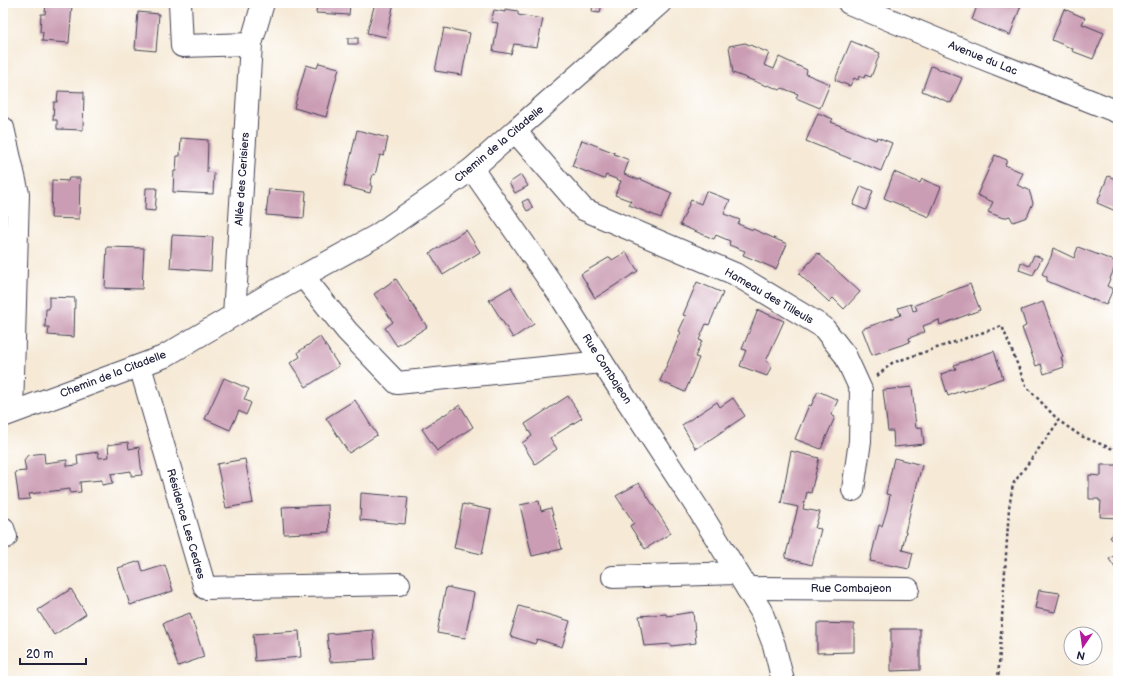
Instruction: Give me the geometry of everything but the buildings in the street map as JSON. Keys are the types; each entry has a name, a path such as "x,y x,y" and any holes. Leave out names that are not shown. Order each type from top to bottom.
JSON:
{"street":[{"path":"180,3 182,46 251,44"},
{"name":"Allée des Cerisiers","path":"234,315 251,44 264,3"},
{"name":"Chemin de la Citadelle","path":"8,414 163,357 234,315 376,236 472,169 660,3"},
{"name":"Avenue du Lac","path":"849,3 1118,112"},
{"path":"3,128 18,194 8,414"},
{"name":"Hameau des Tilleuls","path":"515,131 583,209 735,274 823,326 845,355 861,390 860,441 853,490"},
{"name":"Rue Combajeon","path":"472,169 561,297 700,512 761,611 774,645 783,681"},
{"path":"303,276 347,331 397,383 602,362"},
{"name":"Résidence Les Cedres","path":"140,366 205,588 399,584"},
{"path":"3,528 6,537 3,538"},
{"name":"Rue Combajeon","path":"613,577 742,580 908,589"}],"path":[{"path":"861,390 892,363 1002,326 1026,386 1059,421 1081,436 1118,451"},
{"path":"998,681 1009,508 1013,484 1059,421"}]}
